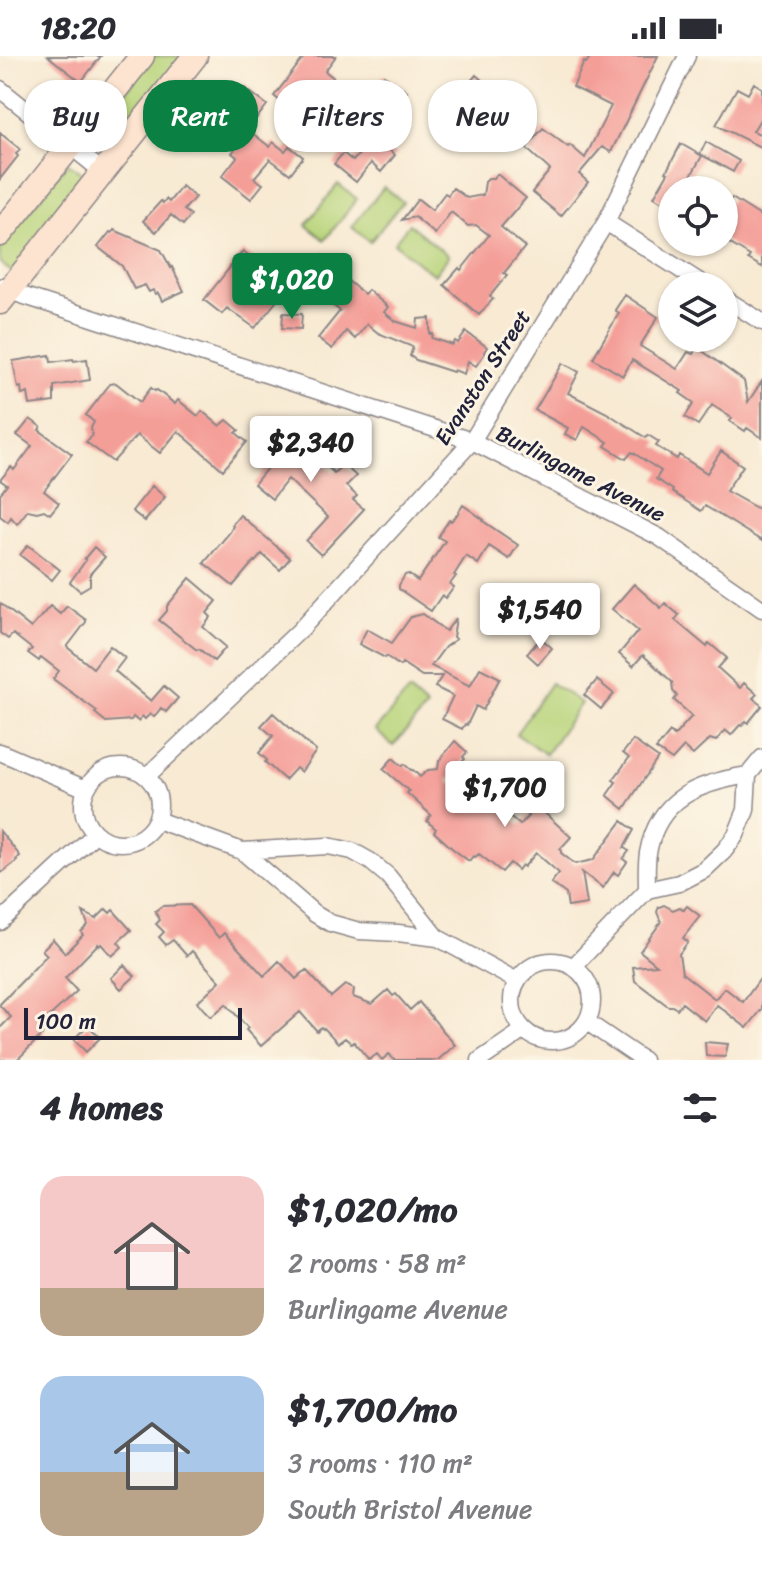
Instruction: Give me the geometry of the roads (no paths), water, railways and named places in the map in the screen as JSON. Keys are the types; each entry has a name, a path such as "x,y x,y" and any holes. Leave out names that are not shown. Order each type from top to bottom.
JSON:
{"main road":[{"path":"123,80 142,56"},
{"path":"3,292 195,56"},
{"path":"0,234 64,152"}],"street":[{"name":"Evanston Street","path":"147,776 301,629 472,441 606,222 687,56"},
{"path":"0,89 24,108"},
{"path":"79,152 103,172"},
{"path":"606,222 684,272"},
{"name":"Burlingame Avenue","path":"3,292 472,441 659,537 762,609"},
{"path":"738,307 762,322"},
{"path":"0,752 86,789"},
{"path":"573,967 647,890 679,883 704,870 724,851 736,835 746,810 748,775 762,758"},
{"path":"114,767 137,770 147,776 155,786 160,808 151,830 130,843 118,844 105,841 95,834 83,813 86,789 93,779 114,767"},
{"path":"647,890 648,854 656,828 670,807 691,790 714,781 748,775"},
{"path":"157,820 242,851 315,914 330,923 359,931 438,938 517,981"},
{"path":"0,922 95,834"},
{"path":"242,851 328,846 352,851 388,876 438,938"},
{"path":"548,961 573,967 582,974 591,993 592,1004 587,1022 565,1040 539,1040 518,1024 513,1014 512,992 517,981 525,971 548,961"},
{"path":"587,1022 643,1060"},
{"path":"480,1060 524,1030"}]}
